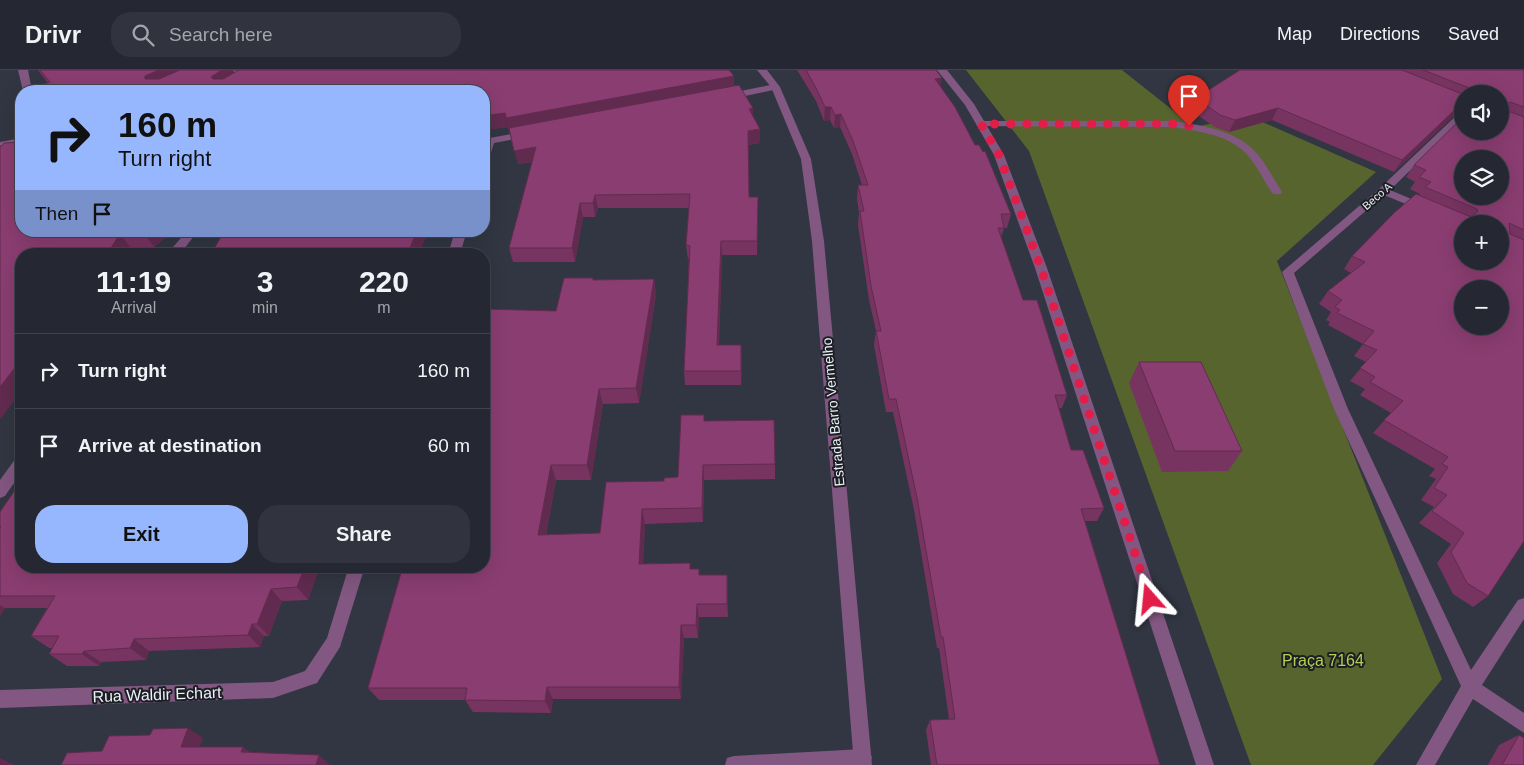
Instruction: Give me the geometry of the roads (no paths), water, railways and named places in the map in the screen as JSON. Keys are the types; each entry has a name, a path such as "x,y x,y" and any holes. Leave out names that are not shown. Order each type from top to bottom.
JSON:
{"street":[{"path":"23,70 27,85"},
{"path":"235,70 242,73 244,80 235,85"},
{"name":"Estrada Barro Vermelho","path":"762,70 775,88 806,159 818,241 863,761"},
{"path":"942,70 969,104 999,155 1041,268 1205,765"},
{"path":"718,98 775,88"},
{"name":"Beco A","path":"1454,123 1384,190 1288,272 1341,408 1470,687"},
{"path":"981,124 1164,124 1189,126 1235,141 1246,148 1277,192"},
{"path":"490,140 537,132"},
{"path":"0,145 15,142"},
{"path":"1384,190 1436,214"},
{"path":"178,248 188,237"},
{"path":"0,492 15,471"},
{"name":"Rua Waldir Echart","path":"0,699 273,690 311,677 334,641 355,573"},
{"path":"1425,765 1470,687 1524,605"},
{"path":"1470,687 1524,724"},
{"path":"734,765 863,761"}],"park label":[{"name":"Praça 7164","path":"1323,660"}]}
